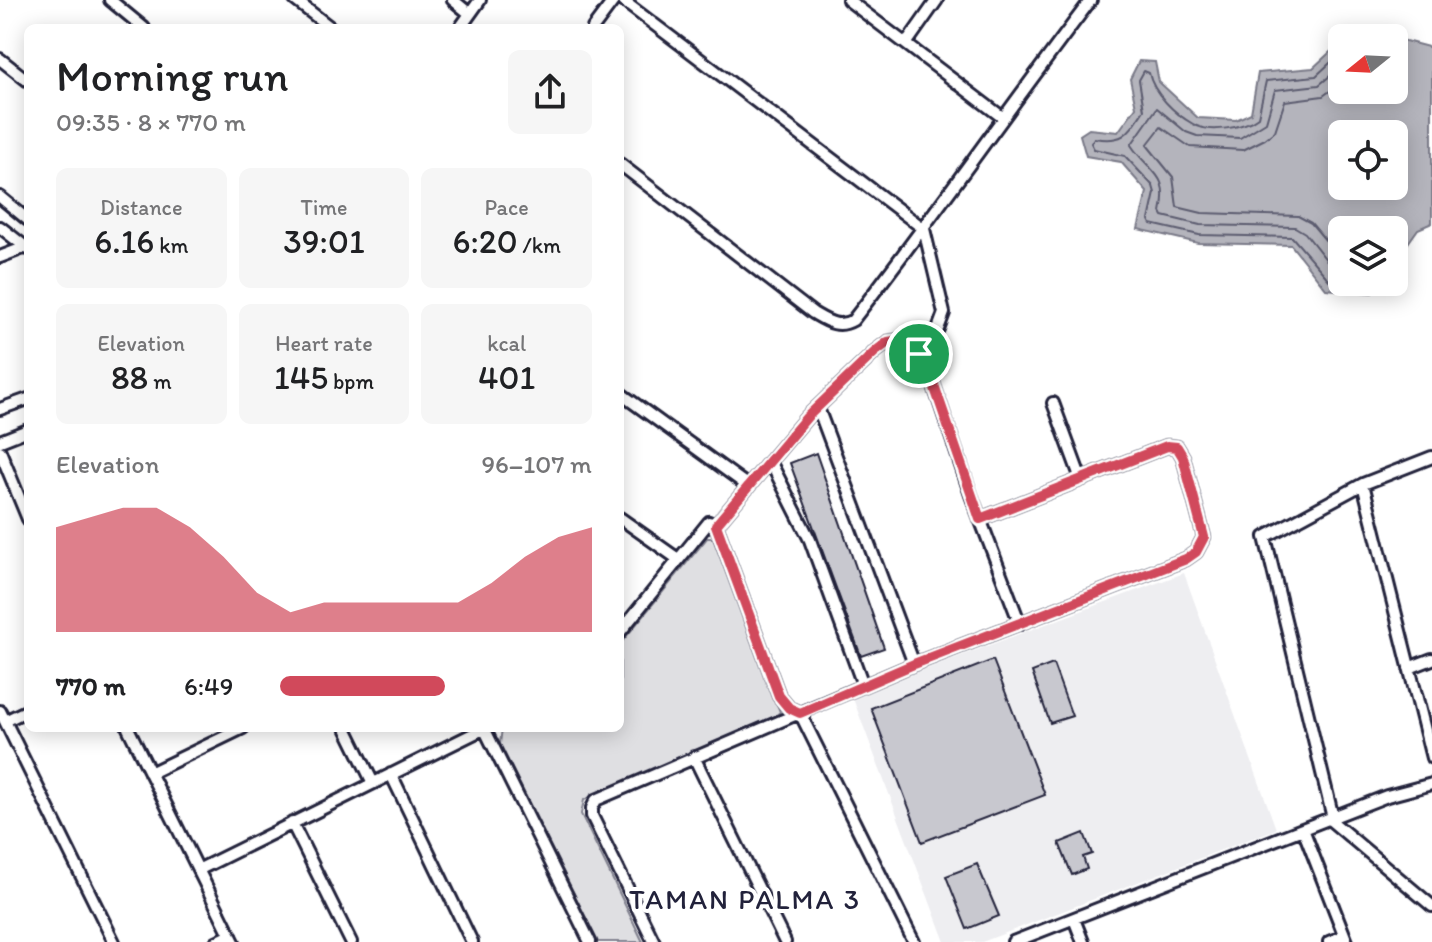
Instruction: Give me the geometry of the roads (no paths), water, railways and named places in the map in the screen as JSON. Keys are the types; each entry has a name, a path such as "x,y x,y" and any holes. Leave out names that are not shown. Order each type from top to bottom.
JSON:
{"street":[{"path":"110,0 139,24"},
{"path":"295,0 326,24"},
{"path":"453,0 470,14"},
{"path":"463,24 480,0"},
{"path":"596,24 614,0"},
{"path":"622,0 924,229 944,313 938,329 919,354"},
{"path":"848,0 1002,117"},
{"path":"906,44 937,0"},
{"path":"624,167 813,313 839,325 853,320 924,229 1002,117 1091,0"},
{"path":"0,59 24,78"},
{"path":"0,197 24,216"},
{"path":"0,227 24,246"},
{"path":"0,257 24,249"},
{"path":"716,525 807,417 888,342 901,340 925,359 1020,624"},
{"path":"624,396 748,486"},
{"path":"0,409 24,400"},
{"path":"1053,403 1081,479"},
{"path":"818,408 914,664"},
{"path":"0,441 24,432"},
{"path":"654,942 592,816 596,800 914,664 1186,559 1202,545 1204,537 1183,457 1177,447 1167,446 980,519"},
{"path":"0,451 24,509"},
{"path":"1432,457 1363,484 1265,537 1331,818 1432,906"},
{"path":"770,461 810,540 863,685"},
{"path":"1363,484 1432,758"},
{"path":"624,521 678,559"},
{"path":"624,627 709,522 716,525 779,696 789,708 800,713 914,942"},
{"path":"1409,668 1432,659"},
{"path":"24,711 2,716 114,942"},
{"path":"130,732 232,938 216,942"},
{"path":"150,773 235,732"},
{"path":"348,732 373,783"},
{"path":"200,869 476,732"},
{"path":"486,732 590,942"},
{"path":"694,757 785,942"},
{"path":"391,774 472,942"},
{"path":"1013,942 1387,796 1432,784"},
{"path":"292,823 351,942"},
{"path":"1303,829 1346,939 1329,942"},
{"path":"1074,919 1083,942"}],"water":[{"path":"1408,42 1432,48 1432,223 1418,229 1408,243 1408,216 1328,216 1328,289 1291,245 1198,243 1138,229 1147,192 1121,162 1086,156 1080,135 1089,129 1118,132 1136,107 1130,79 1139,61 1155,62 1159,82 1198,118 1236,120 1251,113 1258,73 1313,68 1328,54 1328,104 1408,104"}],"district":[{"name":"TAMAN PALMA 3","path":"745,899"}]}
